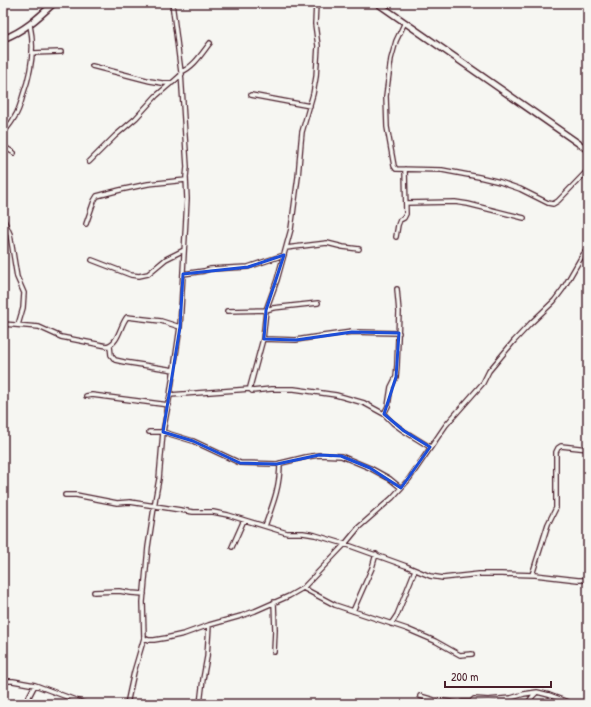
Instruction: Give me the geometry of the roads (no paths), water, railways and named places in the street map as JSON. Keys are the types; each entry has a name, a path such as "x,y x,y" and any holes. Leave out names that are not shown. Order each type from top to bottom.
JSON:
{"main road":[{"path":"3,39 14,35 30,25 54,3"},
{"path":"377,3 587,147"}],"street":[{"path":"127,704 134,672 144,638 143,614 148,547 160,479 163,432 169,405 180,327 187,199 187,167 182,73 178,57 172,3"},
{"path":"250,389 263,339 266,310 284,256 294,214 302,132 310,106 318,59 315,19 316,3"},
{"path":"405,22 396,41 386,96 387,127 394,166 396,168 442,170 500,182 520,189 553,204 558,201 588,170"},
{"path":"3,133 20,107 28,84 32,53 30,25"},
{"path":"89,162 115,136 136,118 156,96 188,69 210,43"},
{"path":"32,53 61,52"},
{"path":"92,66 150,81 170,84"},
{"path":"251,95 310,106"},
{"path":"3,146 14,153"},
{"path":"396,237 400,220 404,218 406,214 406,169"},
{"path":"86,224 97,196 148,184 186,180"},
{"path":"406,204 455,202 483,207 524,218"},
{"path":"3,218 10,234 17,277 24,293 23,308 18,325"},
{"path":"286,248 327,243 359,249"},
{"path":"144,638 154,640 184,634 248,614 303,588 359,527 392,498 409,479 446,425 483,383 489,371 514,341 554,301 588,248"},
{"path":"92,260 131,275 139,276 148,274 166,259 184,250"},
{"path":"183,274 210,269 248,267 284,256"},
{"path":"384,414 388,406 391,387 396,377 399,333 397,288"},
{"path":"227,311 266,310 318,303"},
{"path":"174,370 115,360 111,355 110,346 127,317 161,321 180,327"},
{"path":"3,324 39,327 61,337 110,346"},
{"path":"263,339 296,340 352,332 399,333"},
{"path":"170,395 250,389 252,391 294,389 336,395 364,403 384,414 404,431 430,447"},
{"path":"86,396 92,395 169,405"},
{"path":"149,432 163,432 193,441 240,463 280,463 319,455 341,456 370,468 390,479 401,488"},
{"path":"532,575 548,524 556,508 556,452 561,446 588,449"},
{"path":"265,526 277,492 280,463"},
{"path":"65,495 76,495 117,503 130,502 193,512 213,512 228,515 287,533 309,534 345,544 439,578 486,574 532,575 588,580"},
{"path":"232,547 244,520"},
{"path":"353,611 372,568 376,554"},
{"path":"391,624 415,570"},
{"path":"303,588 335,604 407,629 436,641 460,655 472,654"},
{"path":"94,592 119,591 144,594"},
{"path":"274,602 274,652"},
{"path":"200,704 202,679 207,657 209,625"},
{"path":"3,681 13,681 36,685 86,704"},
{"path":"26,704 36,685"},
{"path":"527,704 537,692"},
{"path":"420,696 457,704 462,702 471,702 474,699 488,700 511,698 537,692 572,704"}]}
